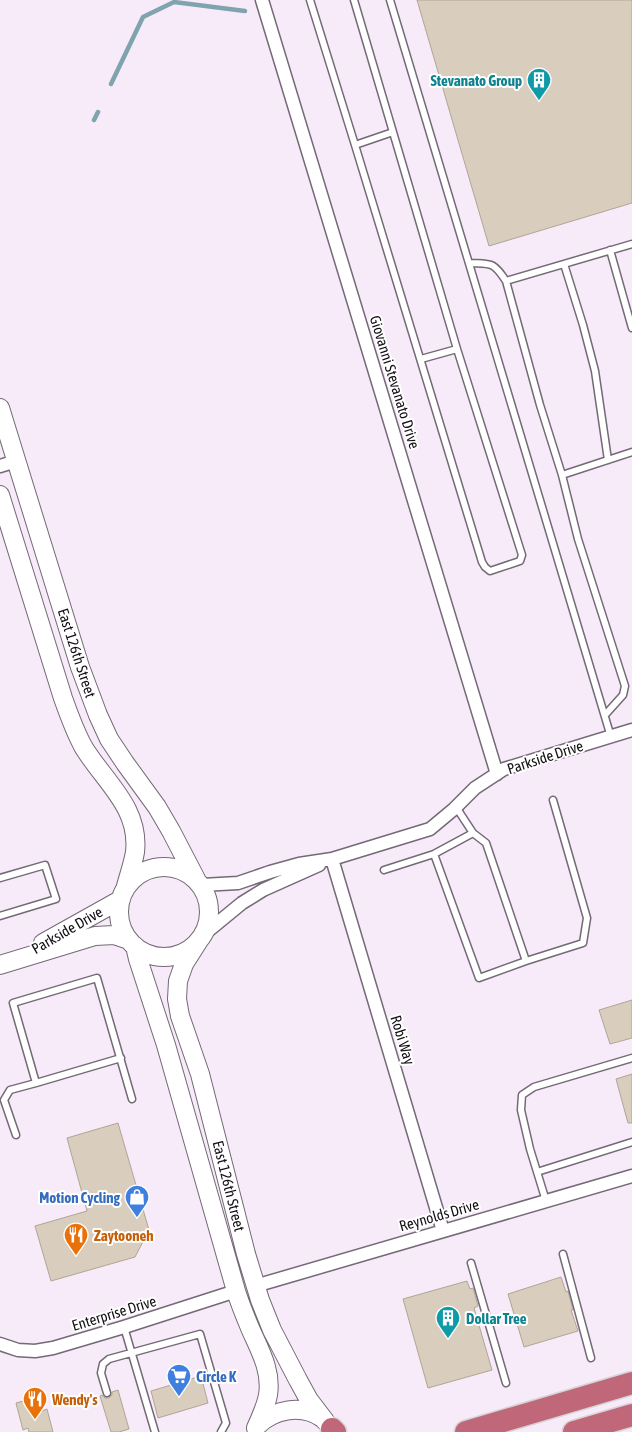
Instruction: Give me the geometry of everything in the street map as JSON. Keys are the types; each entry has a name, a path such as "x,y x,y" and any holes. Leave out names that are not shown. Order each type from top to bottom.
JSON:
{"highway":[{"path":"466,1432 632,1383"},
{"path":"574,1432 632,1415"}],"main road":[{"name":"East 126th Street","path":"0,408 8,464 98,715 124,763 157,807 199,882"},
{"name":"East 126th Street","path":"0,495 63,698 74,727 84,748 122,799 132,819 135,854 123,893"},
{"path":"169,866 188,872 199,882 207,897 210,910 208,923 201,939 182,954 162,957 152,956 143,952 132,943 125,934 120,921 123,893 133,878 140,872 150,868 169,866"},
{"name":"Parkside Drive","path":"4,962 123,893"},
{"name":"Parkside Drive","path":"4,962 95,936 114,935 132,943"},
{"name":"East 126th Street","path":"201,939 184,964 180,975 177,990 180,1016 200,1074 255,1286 272,1330 293,1371 309,1400 331,1428"},
{"name":"East 126th Street","path":"132,943 166,1045 236,1291 247,1322 263,1356 269,1379 267,1400 255,1430"},
{"path":"255,1430 272,1415 291,1409 312,1413 331,1428"}],"street":[{"name":"Giovanni Stevanato Drive","path":"262,0 497,774"},
{"name":"Parkside Drive","path":"199,882 238,883 299,864 332,859 430,829 475,788 504,769 632,730"},
{"name":"Parkside Drive","path":"201,939 242,903 263,890 277,882 302,874 332,859"},
{"name":"Robi Way","path":"332,859 443,1231"},
{"name":"Reynolds Drive","path":"255,1286 632,1176"},
{"name":"Enterprise Drive","path":"0,1344 18,1350 35,1351 53,1348 236,1291"}],"lane":[{"path":"310,0 482,562 490,571 520,561 522,555 456,349 354,0"},
{"path":"390,0 611,736"},
{"path":"355,145 393,132"},
{"path":"506,281 632,244"},
{"path":"610,250 632,328"},
{"path":"469,263 490,263 498,268 506,281 540,405 562,475 578,539 625,686"},
{"path":"564,264 595,371 608,460"},
{"path":"421,359 456,349"},
{"path":"562,475 632,452"},
{"path":"605,715 623,694 625,686 632,678"},
{"path":"434,854 479,978 583,943 587,918 553,800"},
{"path":"456,807 473,833 486,844 526,961"},
{"path":"384,870 434,854 473,833"},
{"path":"0,878 45,864 56,899 0,916"},
{"path":"36,1083 13,1003 98,978 132,1099"},
{"path":"16,1134 4,1100 10,1090 121,1058"},
{"path":"546,1201 536,1172 521,1110 522,1095 534,1087 632,1058"},
{"path":"536,1172 632,1142"},
{"path":"562,1254 591,1358"},
{"path":"471,1263 506,1383"},
{"path":"124,1327 155,1432"},
{"path":"107,1393 101,1373 103,1364 108,1359 200,1334 226,1423 221,1432"}],"building":[{"name":"Stevanato Group","path":"417,0 632,0 632,203 489,246"},
{"path":"632,1000 632,1038 610,1044 599,1010"},
{"path":"632,1074 632,1123 628,1123 616,1079"},
{"path":"118,1123 149,1230 135,1257 51,1281 35,1226 87,1211 67,1138"},
{"path":"561,1277 566,1292 568,1291 573,1310 571,1310 578,1331 524,1347 508,1294"},
{"name":"Dollar Tree","path":"467,1281 470,1289 473,1288 478,1306 474,1308 492,1370 428,1388 403,1299"},
{"name":"Circle K","path":"201,1376 208,1403 158,1418 151,1391"},
{"path":"118,1390 129,1429 111,1432 100,1396 109,1398 112,1392"},
{"name":"Wendy's","path":"38,1397 42,1411 47,1409 53,1432 29,1432 28,1428 23,1430 16,1403"}],"waterway":[{"path":"111,84 143,17 174,2 245,11"},
{"path":"94,120 98,112"}],"place":[{"name":"Stevanato Group","path":"539,101"},
{"name":"Motion Cycling","path":"137,1218"},
{"name":"Zaytooneh","path":"76,1256"},
{"name":"Dollar Tree","path":"448,1339"},
{"name":"Circle K","path":"179,1397"},
{"name":"Wendy's","path":"35,1420"}]}
